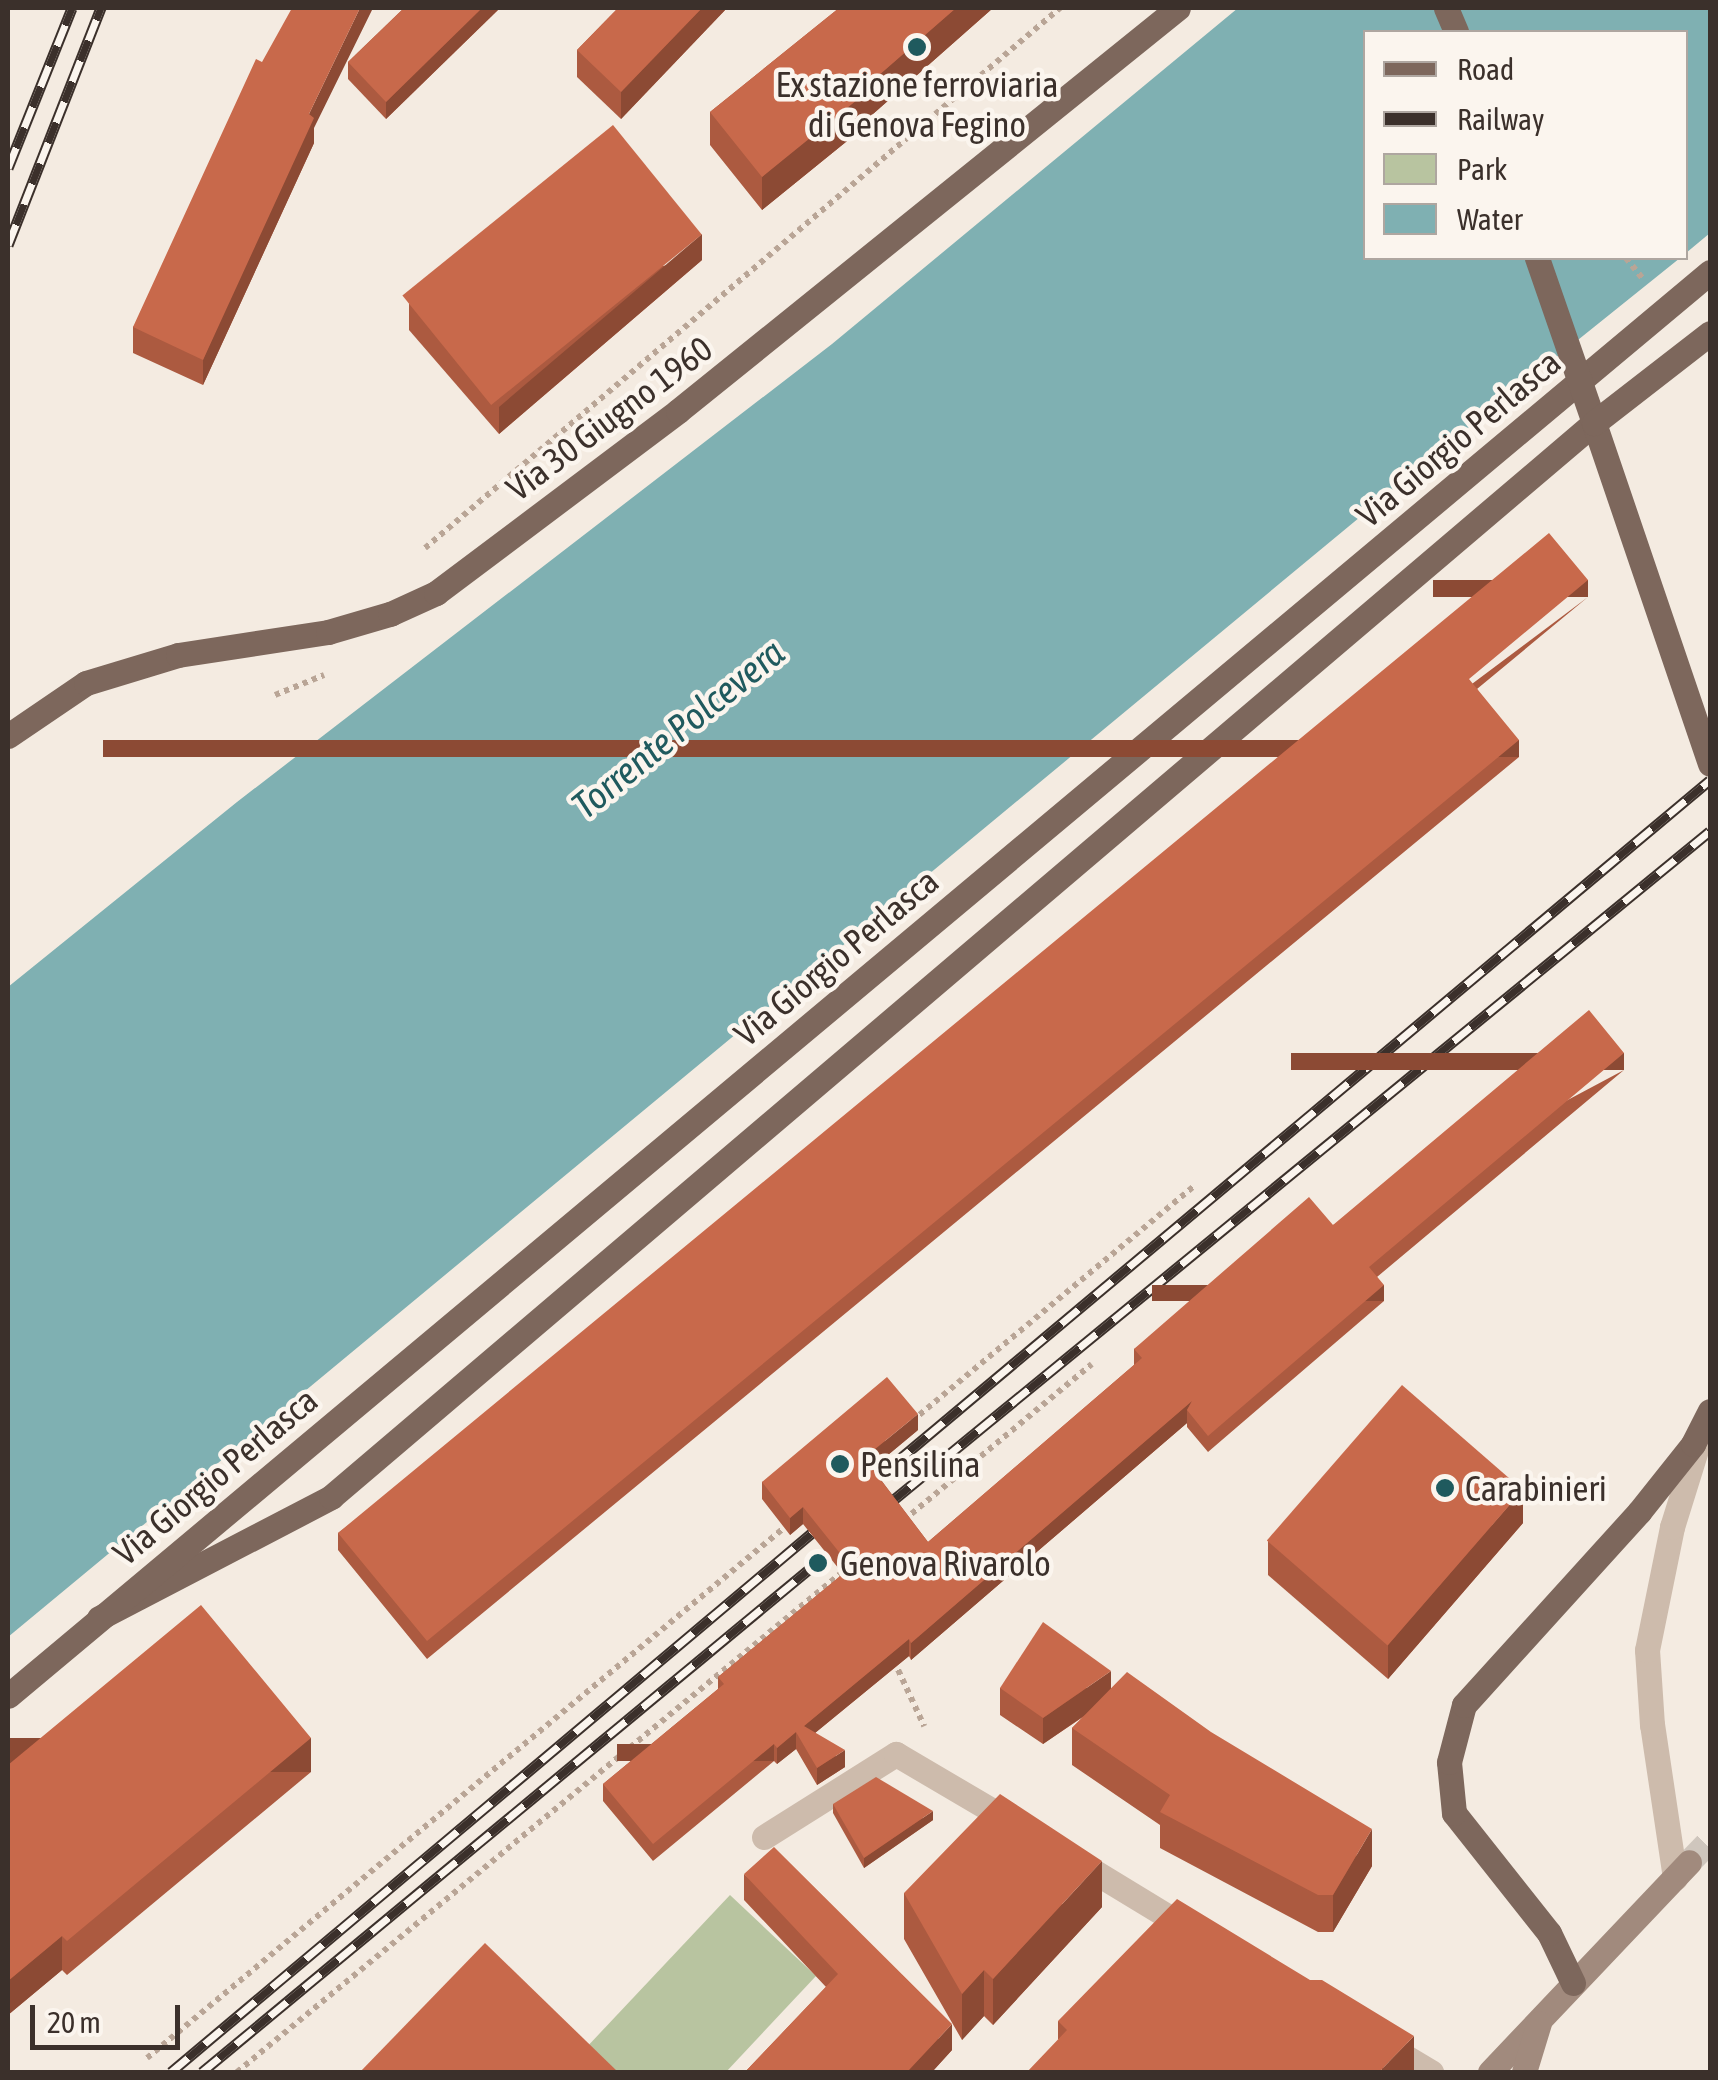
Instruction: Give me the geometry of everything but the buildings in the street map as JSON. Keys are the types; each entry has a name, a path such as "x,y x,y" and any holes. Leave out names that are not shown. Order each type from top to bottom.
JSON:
{"main road":[{"name":"Via 30 Giugno 1960","path":"8,736 86,682 178,655 328,632 390,614 436,593 678,412 1178,8"},
{"path":"1538,260 1710,764"},
{"name":"Via Giorgio Perlasca","path":"8,1696 1710,272"},
{"path":"99,1618 331,1497 1594,423 1710,333"},
{"path":"1573,1983 1550,1934 1454,1813 1448,1762 1464,1705 1638,1512 1693,1444 1710,1407"},
{"path":"1490,2072 1682,1870"},
{"path":"1524,2072 1541,2018"}],"street":[{"path":"1682,1870 1652,1725 1647,1650 1672,1527 1710,1407"},
{"path":"764,1837 896,1754 1169,1928 1209,1941"},
{"path":"1361,2030 1431,2072"}],"path":[{"path":"416,556 1060,8"},
{"path":"909,1424 1195,1185"},
{"path":"902,1522 1092,1364"},
{"path":"147,2058 796,1518 785,1504"},
{"path":"238,2072 858,1559"},
{"path":"829,1583 839,1595"},
{"path":"815,1594 825,1606"},
{"path":"889,1655 902,1670"}],"green space":[{"path":"730,1895 816,1976 726,2072 608,2072 584,2050"}],"water":[{"name":"Torrente Polcevera","path":"1238,8 1710,8 1710,233 1688,251 1688,30 1363,30 1363,260 1678,260 1447,445 8,1637 8,987 237,802 832,344"}],"tunnel":[{"path":"1689,1862 1710,1840"}],"railway":[{"path":"8,168 72,8"},
{"path":"8,245 101,8"},
{"path":"859,1493 1710,780"},
{"path":"875,1515 1710,831"},
{"path":"171,2072 832,1516"},
{"path":"202,2072 848,1537"}],"place":[{"name":"Ex stazione ferroviaria di Genova Fegino","path":"917,47"},
{"name":"Pensilina","path":"840,1464"},
{"name":"Carabinieri","path":"1445,1488"},
{"name":"Genova Rivarolo","path":"818,1563"}]}
